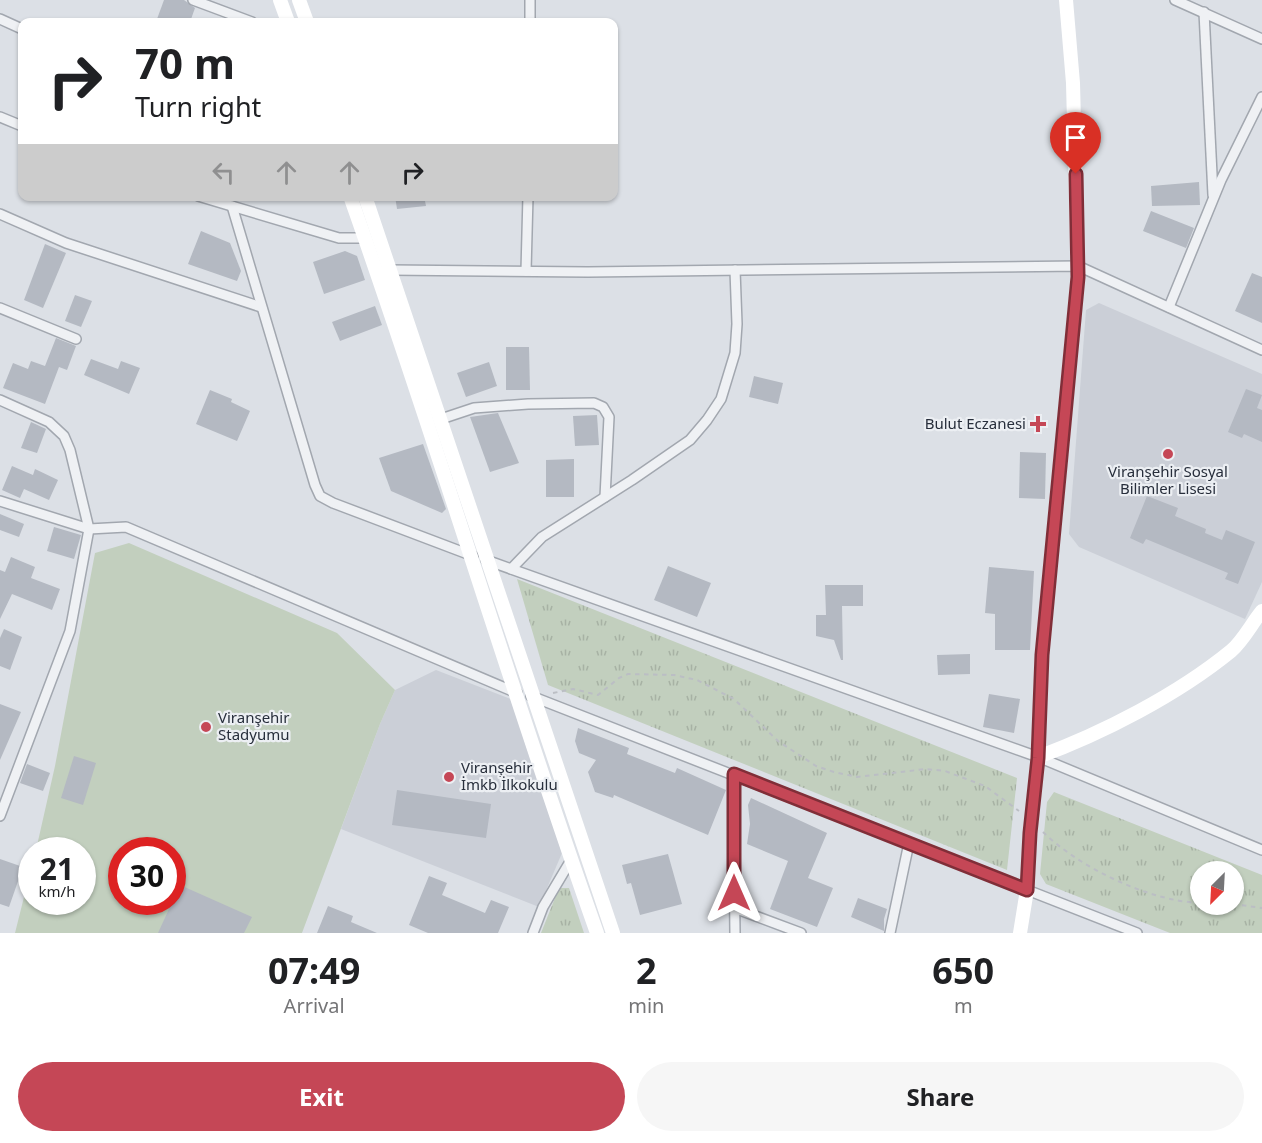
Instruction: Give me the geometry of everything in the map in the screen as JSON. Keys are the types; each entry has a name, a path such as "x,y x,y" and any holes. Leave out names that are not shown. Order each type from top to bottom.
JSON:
{"street":[{"path":"193,0 241,18"},
{"path":"280,0 287,18"},
{"path":"299,0 306,18"},
{"path":"530,0 530,18"},
{"path":"1020,933 1027,890 1038,758 1042,655 1078,266 1073,83 1066,0"},
{"path":"1175,0 1262,39"},
{"path":"1204,12 1213,200"},
{"path":"0,19 18,27"},
{"path":"1169,307 1213,200 1262,97"},
{"path":"0,117 18,124"},
{"path":"215,201 339,238 365,238"},
{"path":"352,201 390,311 468,554 597,933"},
{"path":"367,201 613,933"},
{"path":"526,271 528,201"},
{"path":"232,206 320,496 468,554 1038,758 1262,850"},
{"path":"0,214 66,243 261,307"},
{"path":"390,270 735,270 1078,266 1262,350"},
{"path":"510,569 542,537 690,440 707,420 720,399 735,353 737,324 735,270"},
{"path":"0,308 76,339"},
{"path":"0,400 49,422 64,436 70,450 89,529 70,631 0,816"},
{"path":"441,419 474,408 594,403 603,406 609,417 605,497"},
{"path":"0,501 89,529 126,527 134,530 516,693 532,696 734,774 1027,890 1118,929 1137,933"},
{"path":"1038,758 1081,741 1172,691 1233,649 1262,611"},
{"path":"734,774 735,933"},
{"path":"890,933 909,843"},
{"path":"533,933 543,907 571,860"},
{"path":"734,908 801,933"}],"path":[{"path":"552,693 573,689 598,695 619,678 628,674 674,675 698,680 734,699 778,741 816,766 857,777 926,769 945,771 985,786 1005,799 1052,840 1098,871 1160,895 1190,901"},
{"path":"1244,906 1262,908"}],"shaded area":[{"name":"Viranşehir Sosyal Bilimler Lisesi","path":"1099,303 1262,374 1262,582 1245,619 1079,547 1069,534 1086,310"},
{"name":"Viranşehir İmkb İlkokulu","path":"436,670 513,700 562,853 539,907 341,829 395,690"}],"green space":[{"path":"129,543 337,633 395,690 380,724 302,933 15,933 20,915 96,915 96,837 39,837 55,766 95,553"},
{"path":"517,579 1017,778 1007,870 548,685"},
{"path":"1054,792 1227,861 1190,861 1190,915 1244,915 1244,868 1262,875 1262,933 1170,933 1046,884 1040,874 1047,802"},
{"path":"559,888 569,888 584,933 541,933"}],"building":[{"path":"164,0 184,0 195,8 191,18 157,18"},
{"path":"1199,182 1200,205 1152,206 1151,186"},
{"path":"396,201 425,201 426,206 397,209"},
{"path":"1151,211 1194,228 1186,248 1143,231"},
{"path":"201,231 230,243 241,271 237,281 188,264"},
{"path":"45,244 66,253 43,308 24,300"},
{"path":"345,251 357,256 365,280 324,294 313,262"},
{"path":"1252,273 1262,277 1262,323 1235,311"},
{"path":"75,295 92,301 81,327 65,321"},
{"path":"375,306 382,325 340,341 332,322"},
{"path":"56,338 76,346 67,370 59,367 45,404 3,388 13,363 28,369 31,361 45,366"},
{"path":"506,347 529,347 530,390 506,390"},
{"path":"91,359 118,369 121,361 140,368 129,394 84,375"},
{"path":"489,362 497,386 466,397 457,373"},
{"path":"754,376 783,383 778,404 749,397"},
{"path":"1246,389 1262,395 1257,408 1262,410 1262,442 1244,434 1242,438 1228,432"},
{"path":"210,390 232,399 231,402 250,411 237,441 196,424"},
{"path":"498,413 519,463 490,472 470,417"},
{"path":"597,415 599,445 575,446 573,416"},
{"path":"31,422 46,429 37,453 21,448"},
{"path":"423,444 446,509 442,513 391,491 379,458"},
{"path":"1020,452 1046,453 1045,499 1019,498"},
{"path":"574,459 574,497 546,497 546,460"},
{"path":"12,466 33,475 35,469 58,480 49,500 24,489 20,498 2,490"},
{"path":"1147,496 1178,508 1175,516 1206,529 1205,533 1222,540 1226,530 1255,542 1238,584 1225,579 1228,573 1146,539 1143,544 1130,538"},
{"path":"0,514 24,524 19,537 0,530"},
{"path":"54,527 81,535 74,559 47,551"},
{"path":"11,557 35,567 31,578 60,589 52,610 12,594 0,619 0,570 5,572"},
{"path":"668,566 711,583 697,617 654,600"},
{"path":"989,567 1034,571 1030,650 995,650 995,614 985,613"},
{"path":"825,585 863,585 863,606 842,606 843,660 841,660 834,640 816,636 816,615 826,615"},
{"path":"4,629 22,637 10,670 0,666 0,638"},
{"path":"970,654 970,674 938,675 937,655"},
{"path":"989,694 1020,699 1014,733 983,727"},
{"path":"0,704 21,712 0,760"},
{"path":"578,728 629,748 627,754 675,773 677,768 726,790 708,835 614,795 613,798 595,792 588,772 596,760 579,753 575,741"},
{"path":"74,756 96,763 83,805 61,798"},
{"path":"27,764 50,773 43,791 20,783"},
{"path":"397,790 491,804 486,838 392,825"},
{"path":"751,798 827,833 808,878 833,888 817,927 770,909 788,861 747,844 750,824 748,805"},
{"path":"668,854 682,904 640,915 631,883 627,884 622,865"},
{"path":"0,859 18,865 18,881 9,907 0,904"},
{"path":"429,876 447,883 442,895 485,913 491,900 509,907 498,933 428,933 409,925"},
{"path":"186,888 252,917 244,933 158,933 166,915 186,915"},
{"path":"858,898 887,909 884,931 851,917"},
{"path":"328,906 353,916 351,922 377,933 317,933"}],"place":[{"name":"Bulut Eczanesi","path":"1038,424"},
{"name":"Viranşehir Sosyal Bilimler Lisesi","path":"1168,454"},
{"name":"Viranşehir Stadyumu","path":"206,727"},
{"name":"Viranşehir İmkb İlkokulu","path":"449,777"}],"route":[{"path":"734,893 734,774 1027,890 1038,758 1042,655 1078,277 1076,174"}]}
